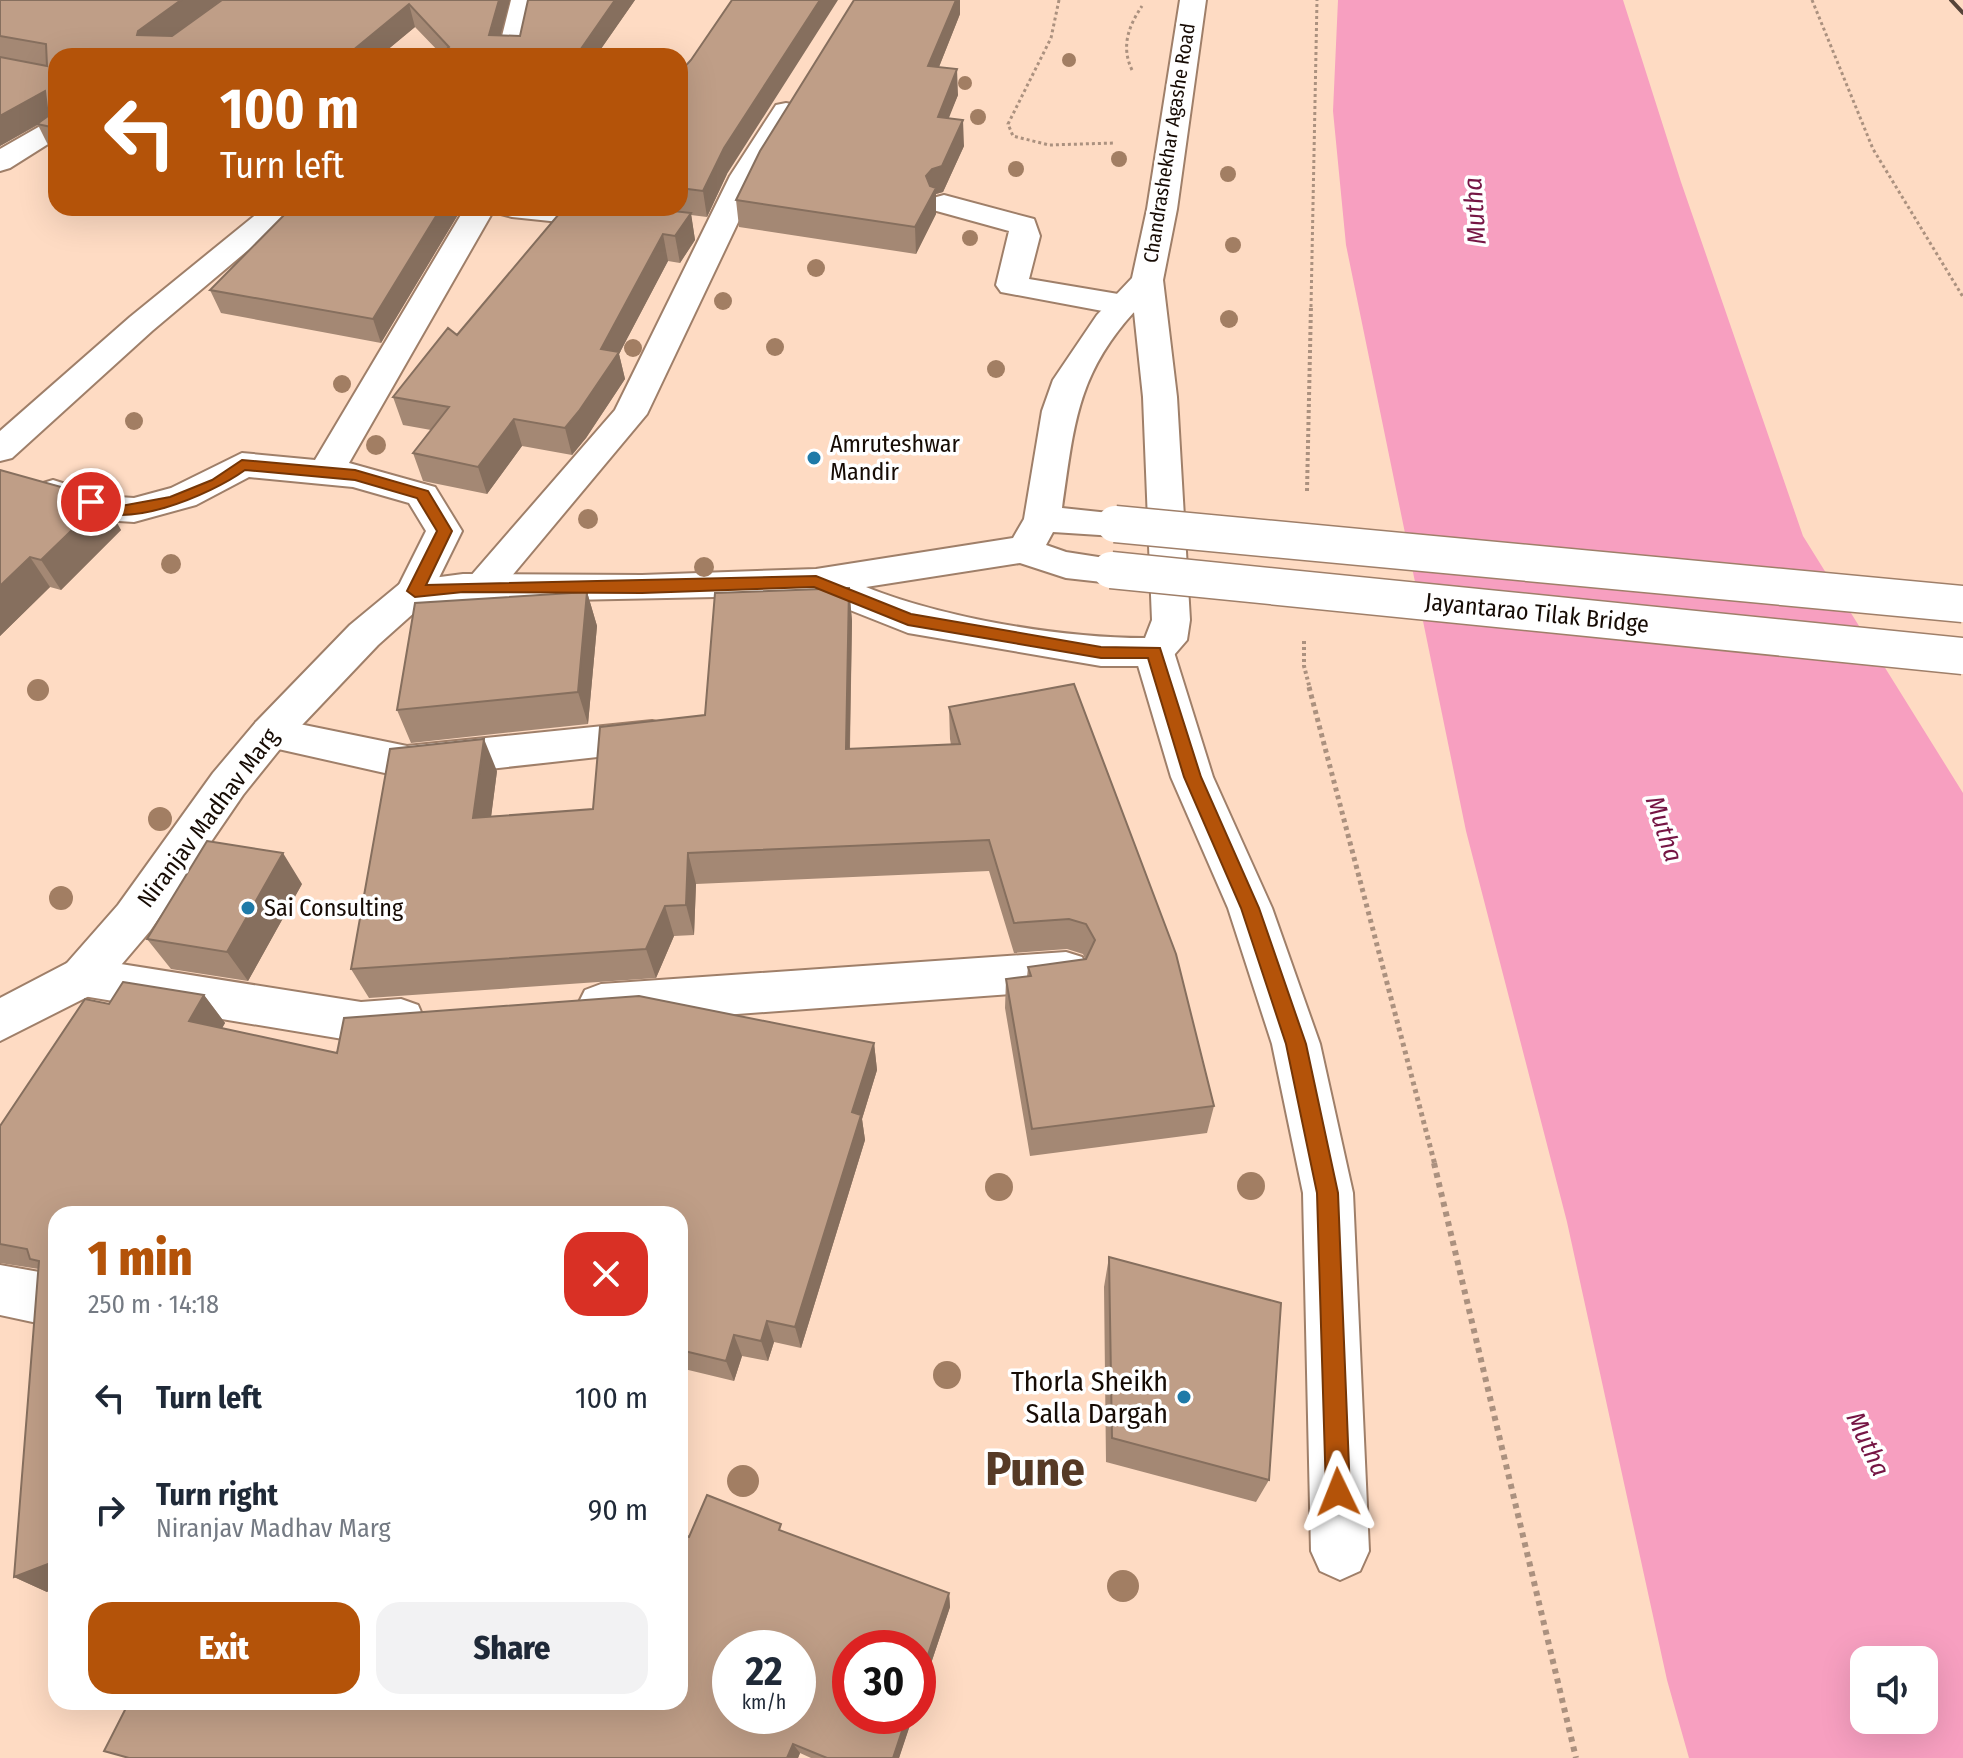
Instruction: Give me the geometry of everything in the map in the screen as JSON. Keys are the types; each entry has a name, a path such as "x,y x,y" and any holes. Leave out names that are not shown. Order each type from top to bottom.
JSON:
{"street":[{"path":"512,48 524,0"},
{"name":"Chandrashekhar Agashe Road","path":"1034,534 1059,411 1070,380 1108,322 1136,292 1162,209 1193,0"},
{"path":"482,587 630,414 704,229 745,176 800,88"},
{"path":"0,162 48,131"},
{"path":"816,582 908,619 1101,652 1154,652 1167,640 1171,620 1160,397 1136,292 1012,285 1025,236 1023,225 944,204"},
{"path":"0,450 141,324 273,216"},
{"path":"0,478 121,511 173,501 217,483 242,465 325,473 475,216"},
{"path":"588,216 645,222"},
{"name":"Niranjav Madhav Marg","path":"0,1021 20,1014 83,977 134,918 228,784 270,733 364,635 415,591 444,531 422,495 355,475 325,473"},
{"name":"Jayantarao Tilak Bridge","path":"1963,604 1115,524 1034,534 1041,559 1061,565 1963,656"},
{"path":"415,591 482,587 642,588 816,582 1034,534"},
{"path":"1154,652 1192,777 1250,908 1296,1044 1328,1193 1340,1551"},
{"path":"270,733 407,762 652,736"},
{"path":"565,1007 1066,971"},
{"path":"83,977 361,1022 440,1016"},
{"path":"0,1290 48,1299"}],"path":[{"path":"1059,0 1051,38 1008,124 1013,136 1024,142 1049,146 1114,143"},
{"path":"1134,73 1124,54 1131,22 1146,0"},
{"path":"1307,496 1309,293 1316,174 1317,0"},
{"path":"1812,0 1873,149 1963,297"},
{"path":"1304,635 1304,666 1464,1277 1576,1758"}],"water":[{"name":"Mutha","path":"1338,0 1623,0 1681,182 1803,536 1963,793 1963,1758 1689,1758 1667,1680 1567,1222 1466,831 1346,245 1333,111"}],"building":[{"path":"0,0 181,0 138,31 137,35 172,36 222,0 499,0 489,35 520,36 528,0 615,0 582,48 448,48 409,4 356,48 48,48 48,116 45,91 0,116 0,57 47,66 46,44 0,36"},
{"path":"732,0 820,0 724,148 703,191 688,189 688,63"},
{"path":"854,0 956,0 928,66 957,69 938,117 963,120 942,166 932,169 926,176 930,186 936,188 915,227 736,200 760,151"},
{"path":"48,116 48,126 37,124"},
{"path":"691,213 675,236 663,234 601,349 619,352 565,428 514,419 478,467 413,453 449,407 393,397 448,328 457,335 557,216 688,216"},
{"path":"283,216 436,216 373,319 210,290"},
{"path":"0,470 104,499 41,560 30,557 0,586"},
{"path":"849,588 846,749 960,744 949,707 1074,684 1176,954 1214,1106 1032,1129 1006,979 1031,976 1028,967 1086,959 1095,940 1086,924 1069,919 1014,923 989,840 688,853 686,905 665,906 646,949 351,969 390,749 484,739 473,818 593,809 600,727 705,715 715,593"},
{"path":"587,592 578,692 397,710 415,603"},
{"path":"207,841 283,853 227,952 147,939"},
{"path":"123,982 204,995 189,1021 337,1053 344,1018 639,996 874,1043 852,1112 861,1115 795,1327 767,1321 761,1341 734,1335 726,1361 688,1352 688,1206 48,1206 48,1564 14,1577 39,1261 30,1259 27,1249 0,1244 0,1126 85,999 109,1004"},
{"name":"Thorla Sheikh Salla Dargah","path":"1109,1257 1281,1303 1269,1480 1112,1438"},
{"path":"707,1495 781,1524 779,1530 949,1593 936,1631 832,1630 832,1734 901,1734 893,1758 827,1758 793,1744 787,1758 129,1758 104,1751 125,1710 688,1710 688,1537"}],"railway":[{"path":"1951,0 1963,13"}],"place":[{"name":"Amruteshwar Mandir","path":"814,458"},
{"name":"Sai Consulting","path":"248,908"},
{"name":"Thorla Sheikh Salla Dargah","path":"1184,1397"}],"district":[{"name":"Pune","path":"1035,1469"}],"route":[{"path":"91,502 121,511 173,501 217,483 242,465 355,475 422,495 444,531 415,591 463,587 642,588 816,582 908,619 1001,638 1101,652 1154,652 1192,777 1250,908 1296,1044 1328,1193 1338,1492"}]}
